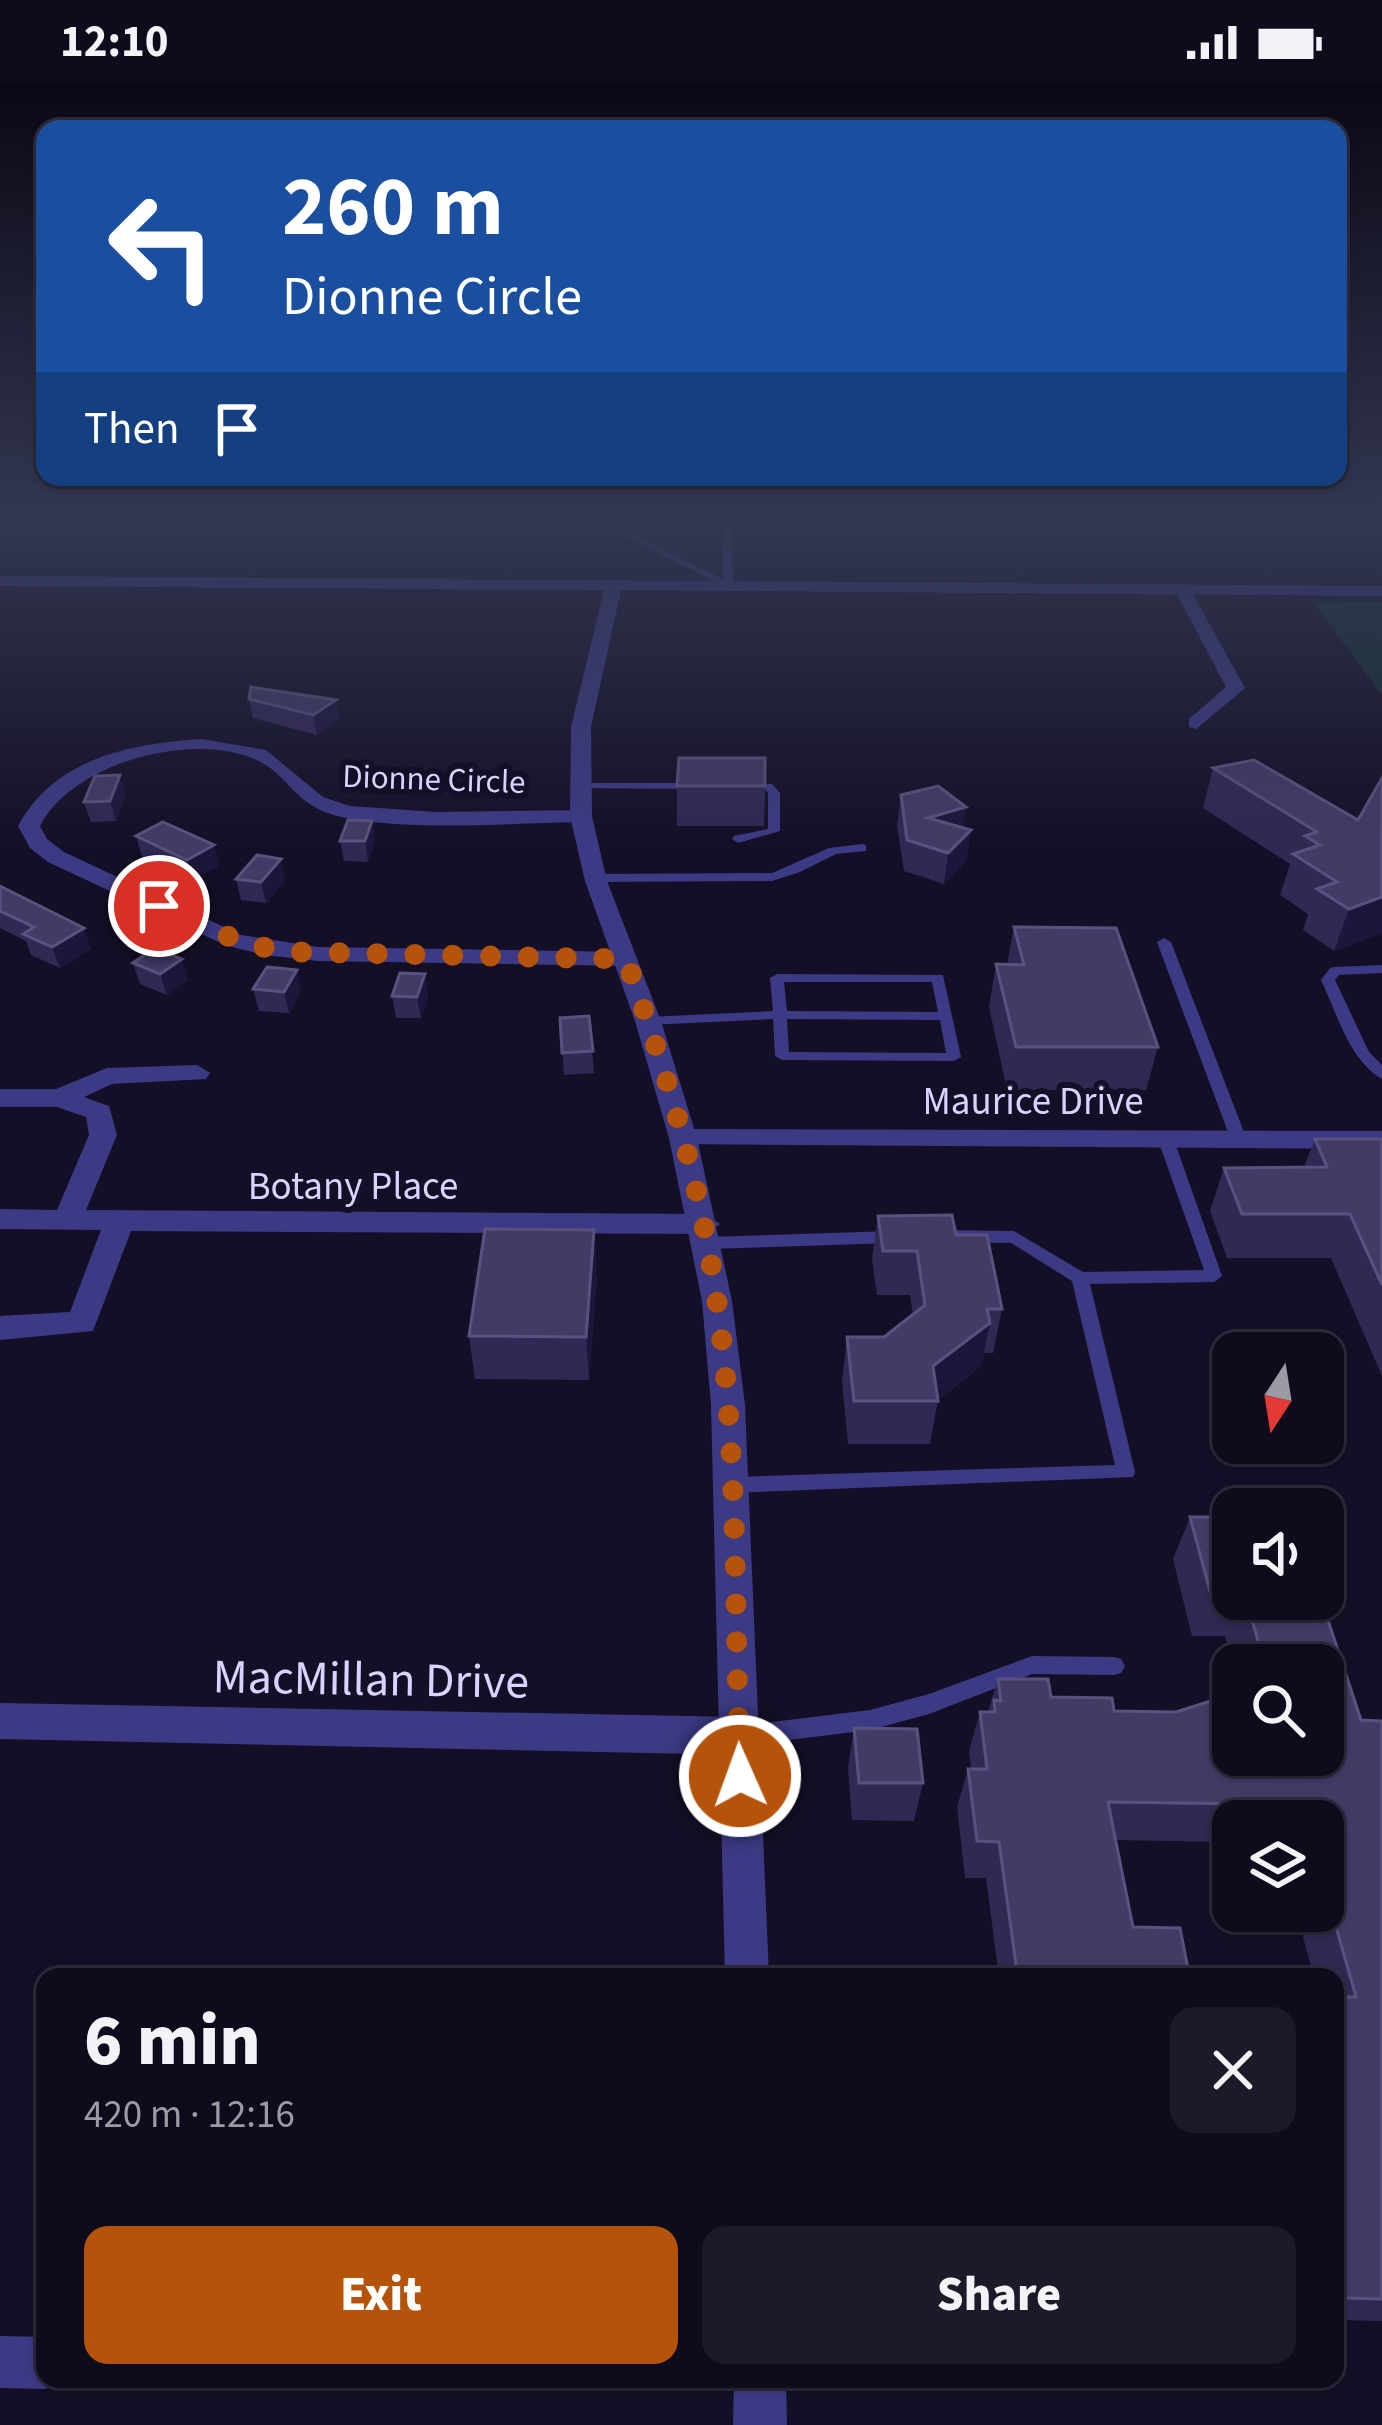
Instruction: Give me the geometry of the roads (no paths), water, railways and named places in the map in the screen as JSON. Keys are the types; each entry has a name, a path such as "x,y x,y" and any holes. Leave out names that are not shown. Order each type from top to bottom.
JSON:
{"street":[{"path":"604,628 581,727 580,801 595,878 648,1021 706,1233 728,1405 747,1968"},
{"path":"1196,723 1236,688 1203,628"},
{"name":"Dionne Circle","path":"580,801 339,810 300,794 263,756 199,744 149,750 80,775 40,804 29,826 38,844 56,857 248,945 318,954 626,959"},
{"path":"60,1098 107,1076 196,1073"},
{"path":"0,1098 60,1098 99,1112 103,1136 67,1220"},
{"name":"Maurice Drive","path":"683,1138 1382,1140"},
{"name":"Botany Place","path":"0,1219 706,1233"},
{"path":"0,1328 82,1324 119,1222"},
{"name":"MacMillan Drive","path":"0,1721 739,1736"},
{"path":"0,2362 36,2363"},
{"path":"760,2388 760,2425"}],"lane":[{"path":"580,801 768,786 776,800 774,831 737,839"},
{"path":"595,878 772,877 830,848 862,848"},
{"path":"1164,942 1239,1140"},
{"path":"1382,969 1335,971 1328,980 1363,1054 1382,1074"},
{"path":"777,978 938,978 954,1057 782,1056 780,1015 777,978"},
{"path":"648,1021 780,1015 946,1016"},
{"path":"706,1233 991,1235 1014,1238 1080,1278 1214,1276 1166,1140"},
{"path":"731,1484 1126,1472 1080,1278"},
{"path":"739,1736 870,1720 929,1704 1032,1665 1114,1666"}]}
